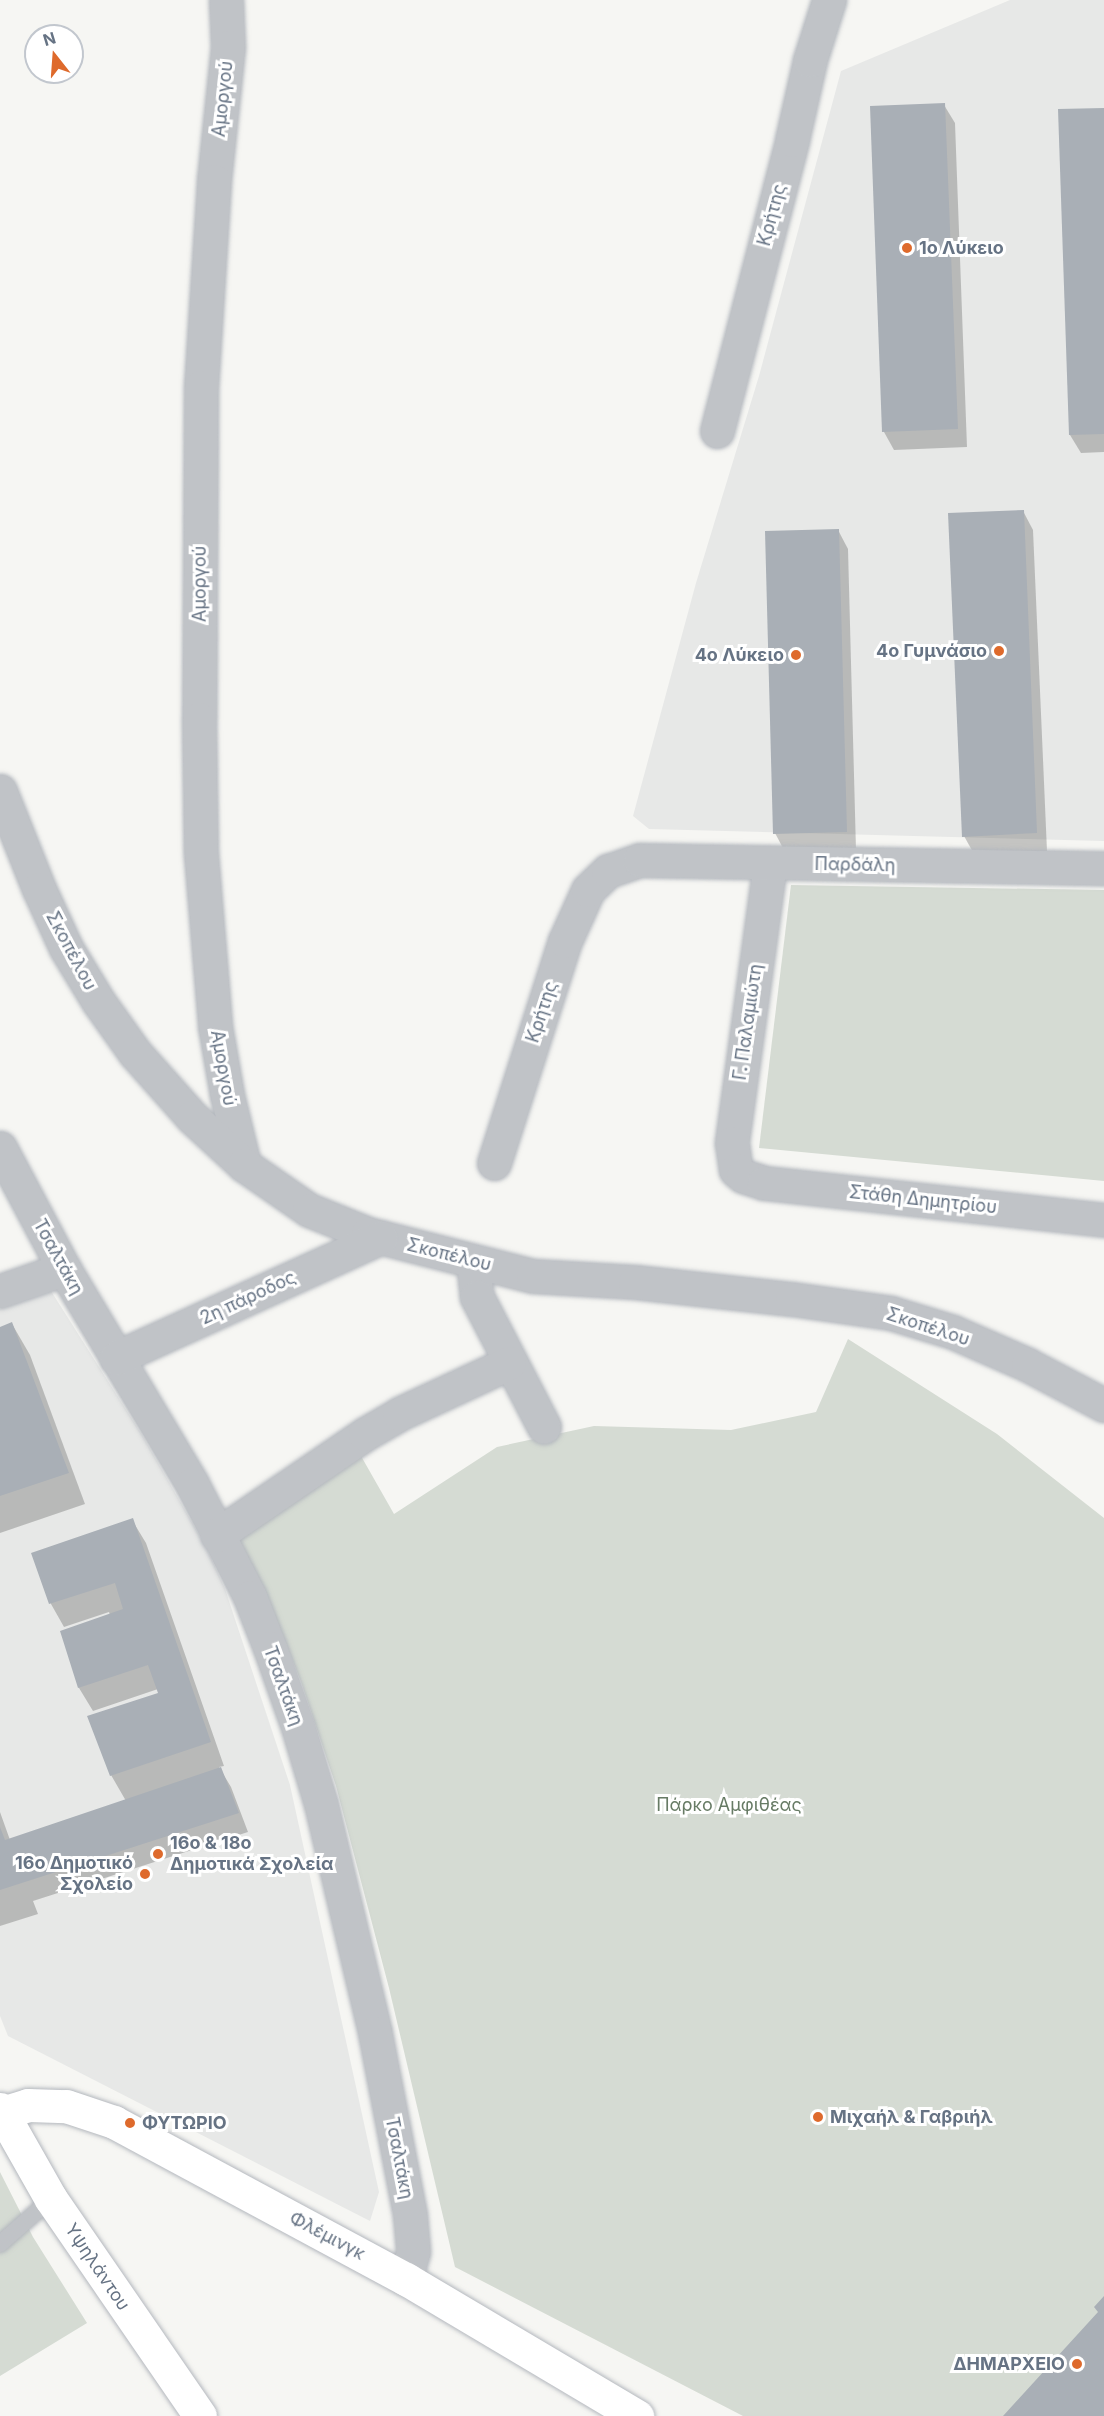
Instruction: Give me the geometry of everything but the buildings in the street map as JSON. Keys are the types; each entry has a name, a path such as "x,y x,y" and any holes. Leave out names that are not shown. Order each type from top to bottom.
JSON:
{"main road":[{"name":"Φλέμινγκ","path":"1,2111 28,2105 66,2106 114,2122 406,2279 637,2416"},
{"name":"Υψηλάντου","path":"1,2111 51,2199 200,2416"}],"street":[{"name":"Αμοργού","path":"226,0 228,47 214,181 201,387 199,741 201,854 214,1015 226,1095 244,1165"},
{"name":"Κρήτης","path":"717,431 792,140 810,60 829,0"},
{"name":"Σκοπέλου","path":"0,791 39,890 66,948 98,1001 163,1086 244,1165 309,1210 344,1226 381,1237 533,1276 635,1282 792,1299 891,1313 953,1332 1028,1365 1104,1405"},
{"name":"Παρδάλη","path":"608,871 640,860 1104,868"},
{"name":"Γ. Παλαμιώτη","path":"743,1176 736,1170 732,1143 770,864"},
{"name":"Κρήτης","path":"494,1163 565,941 588,890 608,871"},
{"name":"Τσαλτάκη","path":"0,1148 64,1269 164,1434 218,1535 258,1618 298,1727 321,1804 375,2033 410,2215 413,2252 406,2279"},
{"name":"Στάθη Δημητρίου","path":"743,1176 764,1184 1104,1220"},
{"name":"2η πάροδος","path":"116,1358 381,1237"},
{"path":"473,1261 477,1297 544,1427"},
{"path":"0,1292 64,1269"},
{"path":"218,1535 365,1434 399,1414 509,1363"}],"lane":[{"path":"0,2244 51,2199"}],"shaded area":[{"path":"1010,0 1104,0 1104,841 649,829 633,816 696,583 759,376 841,71"},
{"name":"16ο & 18ο Δημοτικά Σχολεία","path":"51,1291 142,1435 206,1547 225,1589 290,1785 379,2192 370,2221 8,2036 0,2016 0,1309"}],"green space":[{"path":"791,885 1104,890 1104,1181 759,1148"},
{"name":"Πάρκο Αμφιθέας","path":"848,1339 997,1434 1104,1518 1104,2416 743,2416 455,2267 389,1988 336,1786 301,1682 265,1590 234,1541 361,1456 394,1514 497,1447 594,1426 731,1430 816,1412"},
{"path":"0,2172 33,2237 87,2323 0,2376"}],"place":[{"name":"1ο Λύκειο","path":"907,248"},
{"name":"4ο Γυμνάσιο","path":"999,651"},
{"name":"4ο Λύκειο","path":"796,655"},
{"name":"16ο & 18ο Δημοτικά Σχολεία","path":"158,1854"},
{"name":"16ο Δημοτικό Σχολείο","path":"145,1874"},
{"name":"Μιχαήλ & Γαβριήλ","path":"818,2117"},
{"name":"ΦΥΤΩΡΙΟ","path":"130,2123"},
{"name":"ΔΗΜΑΡΧΕΙΟ","path":"1077,2364"}]}
